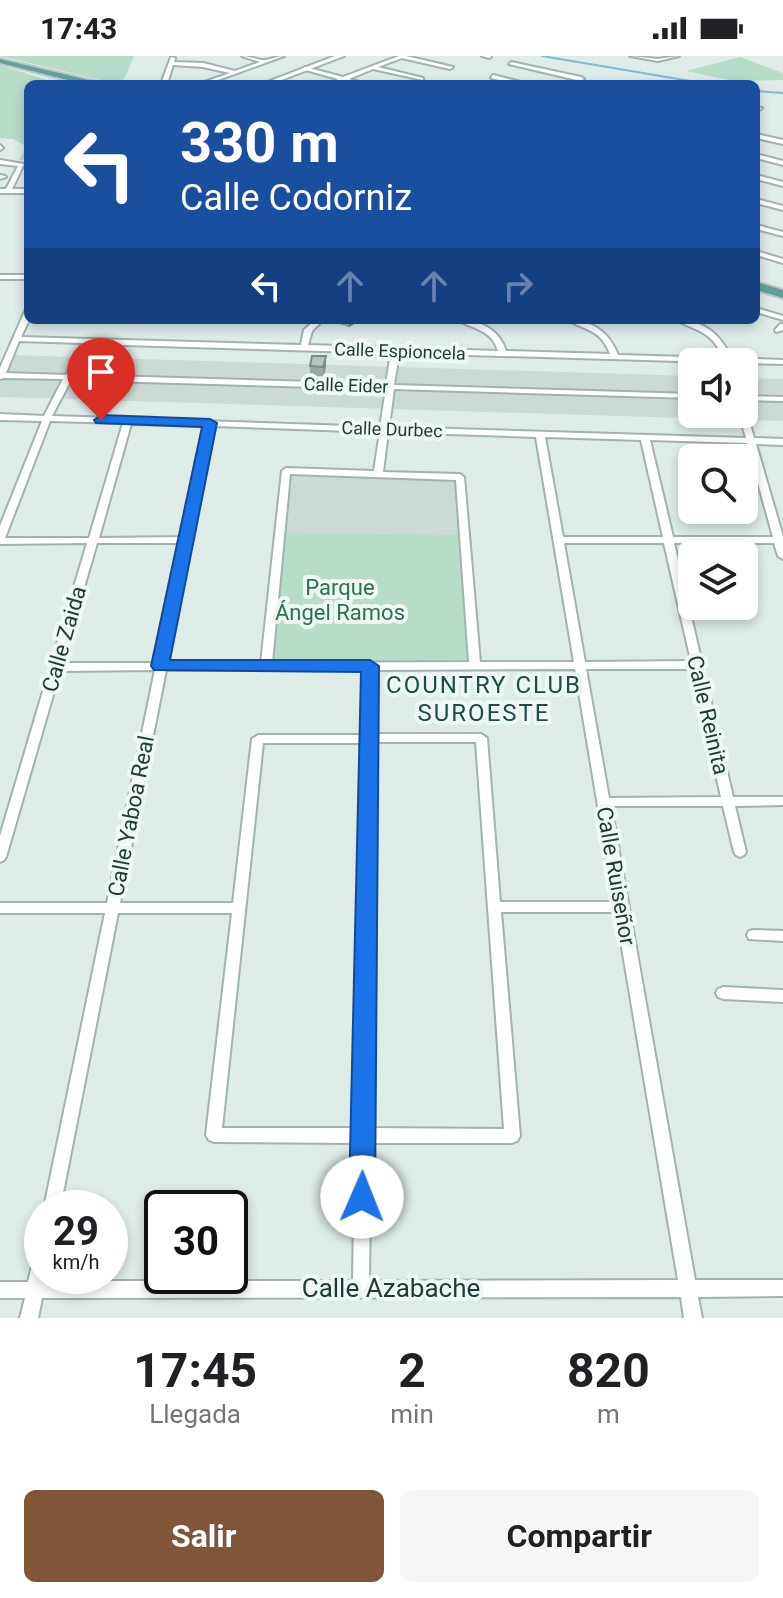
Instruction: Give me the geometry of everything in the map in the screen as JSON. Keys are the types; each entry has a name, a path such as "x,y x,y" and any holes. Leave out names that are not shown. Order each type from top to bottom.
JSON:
{"main road":[{"path":"0,62 60,80"},
{"path":"0,62 77,80"},
{"path":"760,276 783,283"},
{"path":"760,287 783,294"}],"street":[{"path":"165,80 174,56"},
{"path":"244,56 266,62"},
{"path":"214,80 282,56"},
{"path":"276,80 341,56"},
{"path":"343,79 404,56 450,67"},
{"path":"632,56 665,59 677,56"},
{"path":"171,63 203,65 235,73"},
{"path":"511,63 581,79 579,80"},
{"path":"374,67 421,79"},
{"path":"305,69 347,80"},
{"path":"493,77 506,80"},
{"path":"773,140 783,134"},
{"path":"760,137 783,142"},
{"path":"760,157 783,163"},
{"path":"0,162 22,165 4,191"},
{"path":"760,178 783,184"},
{"path":"760,202 783,208"},
{"path":"760,228 783,234"},
{"path":"760,254 783,261"},
{"path":"0,277 24,277"},
{"path":"760,311 783,318"},
{"path":"0,376 24,322"},
{"path":"304,348 308,330 315,324"},
{"path":"472,324 493,332 501,341 503,354"},
{"path":"581,324 609,338 615,357"},
{"path":"692,324 720,339 724,348"},
{"name":"Calle Espioncela","path":"16,339 678,359"},
{"path":"87,341 47,418 0,539 186,540"},
{"path":"378,474 395,351"},
{"name":"Calle Espioncela","path":"758,362 783,362"},
{"name":"Calle Eider","path":"0,376 678,396"},
{"path":"758,398 783,399"},
{"name":"Calle Durbec","path":"0,417 783,442"},
{"name":"Calle Zaida","path":"0,857 128,421"},
{"name":"Calle Yaboa Real","path":"56,1190 210,423"},
{"path":"747,428 783,556"},
{"name":"Calle Ruiseñor","path":"540,434 693,1318"},
{"name":"Calle Reinita","path":"645,438 740,852"},
{"path":"266,666 286,471 460,477 475,665"},
{"path":"559,540 781,540"},
{"path":"56,667 696,665"},
{"path":"361,1288 370,666"},
{"path":"481,738 512,1136 214,1135 258,739 369,739 481,738"},
{"path":"603,802 783,801"},
{"path":"494,907 621,907"},
{"path":"0,908 238,908"},
{"path":"754,935 783,936"},
{"path":"723,993 783,996"},
{"name":"Calle Azabache","path":"128,1289 783,1288"},
{"name":"Calle Azabache","path":"0,1290 24,1289"},
{"path":"29,1318 34,1294"}],"shaded area":[{"path":"9,355 678,376 678,418 0,397 0,376"},
{"path":"758,378 783,379 783,421 758,420"},
{"path":"286,471 460,477 465,535 280,532"}],"green space":[{"path":"0,56 134,56 122,80 101,80"},
{"path":"740,57 783,73 783,80 729,80 686,71"},
{"path":"0,65 47,80 24,80 24,145 13,139 0,138"},
{"name":"Parque Ángel Ramos","path":"280,532 465,535 475,665 266,666"}],"building":[{"path":"312,356 326,356 323,367 310,366"}],"waterway":[{"path":"542,56 684,80"},
{"path":"760,91 783,93"}],"district":[{"name":"COUNTRY CLUB SUROESTE","path":"484,699"}],"route":[{"path":"101,420 210,423 160,666 370,666 362,1197"}]}
